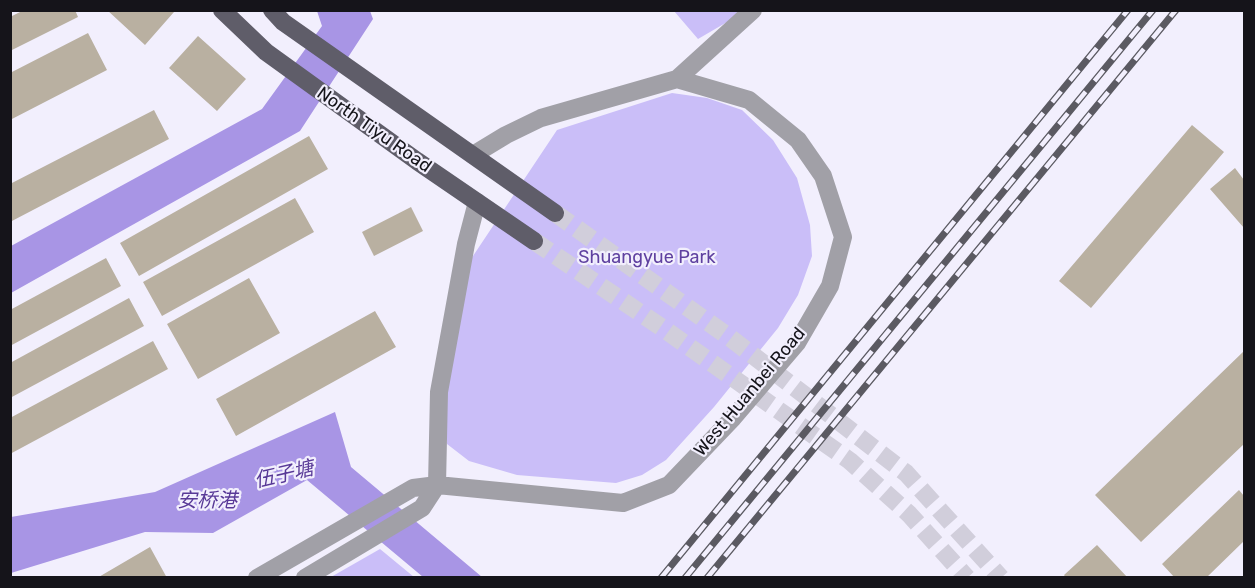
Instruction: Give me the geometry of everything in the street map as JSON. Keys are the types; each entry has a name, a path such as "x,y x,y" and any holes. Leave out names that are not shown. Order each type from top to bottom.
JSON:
{"main road":[{"name":"North Tiyu Road","path":"222,10 266,52 534,241"},
{"name":"North Tiyu Road","path":"278,16 555,213"}],"street":[{"path":"473,155 541,118 677,79 753,10"},
{"name":"West Huanbei Road","path":"257,578 413,488 437,485 623,503 669,484 733,418 797,343 830,286 843,237 823,176 798,140 749,100 677,79"},
{"path":"305,578 422,508 437,485 439,392 466,244 477,201"}],"green space":[{"path":"674,11 746,11 698,39"},
{"name":"Shuangyue Park","path":"672,93 707,98 742,110 773,140 797,178 810,225 812,256 798,295 778,328 714,407 666,460 642,475 616,483 517,475 469,461 447,444 446,389 471,259 557,130"},
{"path":"380,549 414,577 331,577"}],"water":[{"path":"317,11 370,11 373,19 300,131 11,293 11,246 262,109 322,26"},
{"name":"安桥港","path":"335,412 351,467 482,577 423,577 307,480 213,533 145,532 11,573 11,517 155,492"}],"building":[{"path":"24,10 75,10 78,17 10,51 10,17"},
{"path":"107,10 172,10 174,12 145,45"},
{"path":"88,33 107,70 10,120 10,73"},
{"path":"198,36 246,79 217,111 169,68"},
{"path":"154,110 169,139 10,222 10,184"},
{"path":"1192,125 1224,152 1091,308 1059,281"},
{"path":"309,136 328,169 139,276 120,243"},
{"path":"1235,168 1244,180 1244,228 1210,189"},
{"path":"295,198 314,232 162,316 143,282"},
{"path":"411,207 423,231 374,256 362,232"},
{"path":"106,258 121,286 10,346 10,310"},
{"path":"249,278 280,333 198,379 167,324"},
{"path":"129,298 144,326 10,398 10,363"},
{"path":"375,311 396,347 236,436 216,399"},
{"path":"153,341 168,369 10,454 10,418"},
{"path":"1244,351 1244,444 1141,542 1095,495"},
{"path":"1239,490 1244,496 1244,541 1206,578 1175,578 1162,564"},
{"path":"1097,545 1128,578 1066,578 1064,575"},
{"path":"150,547 167,578 97,578"}],"tunnel":[{"path":"555,213 729,337 906,473 1001,578"},
{"path":"534,241 664,329 850,461 909,514 967,578"}],"railway":[{"path":"661,578 1128,10"},
{"path":"685,578 1153,10"},
{"path":"707,578 1176,10"}],"water label":[{"name":"伍子塘","path":"284,475"}]}
